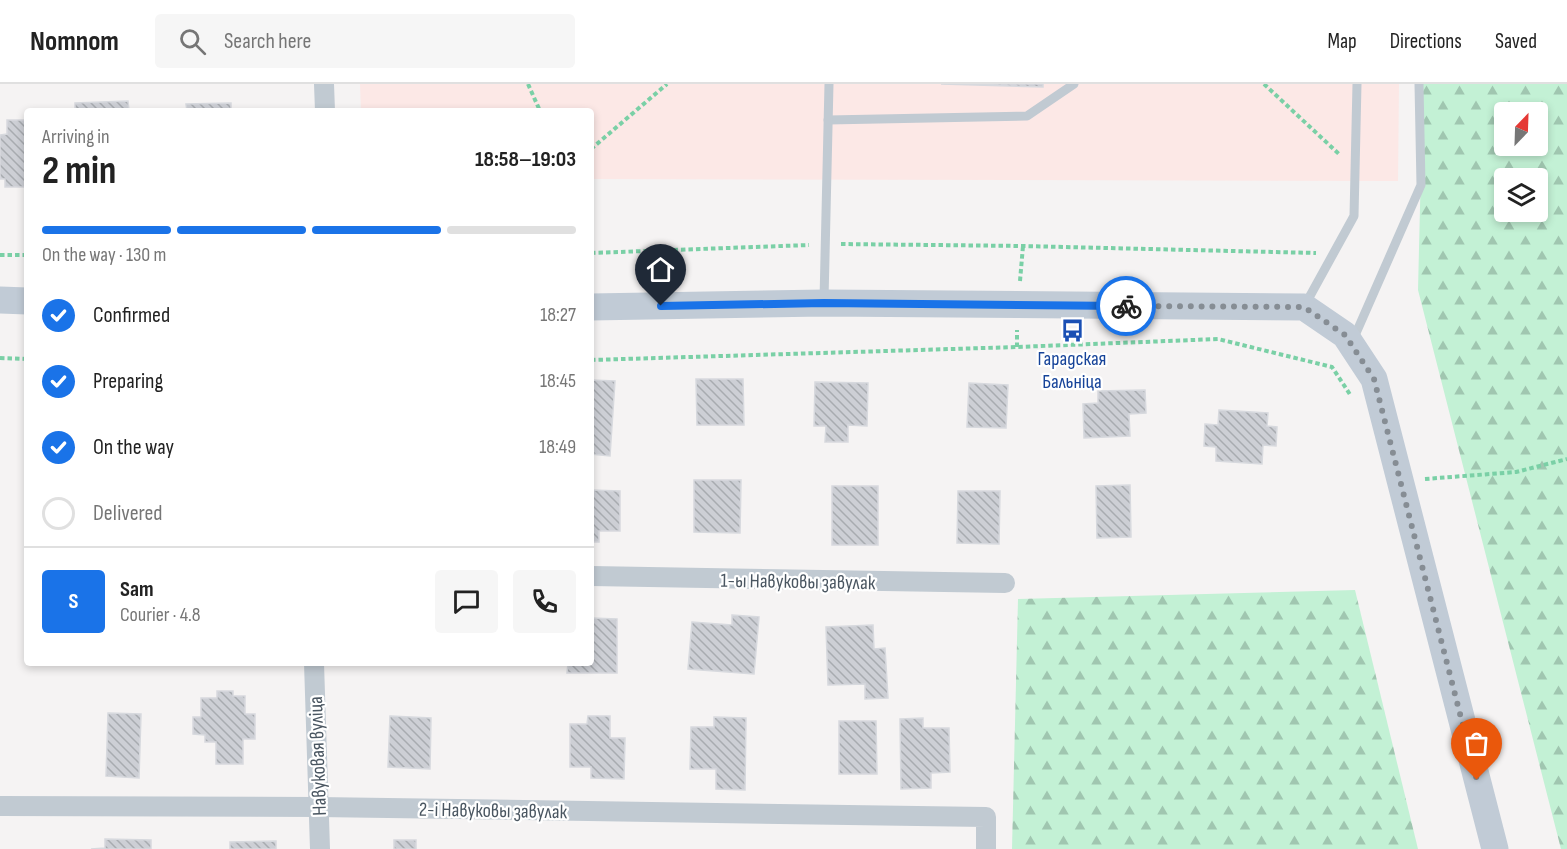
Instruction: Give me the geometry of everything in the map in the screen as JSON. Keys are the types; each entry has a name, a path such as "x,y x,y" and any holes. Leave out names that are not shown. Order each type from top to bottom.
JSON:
{"street":[{"path":"324,84 325,108"},
{"path":"0,300 24,301"},
{"path":"594,307 824,303 1304,307 1345,335 1374,379 1495,849"},
{"name":"1-ы Навуковы завулак","path":"594,576 1005,583"},
{"name":"Навуковая вуліца","path":"314,666 320,849"},
{"name":"2-і Навуковы завулак","path":"0,806 318,807 986,817 986,849"}],"lane":[{"path":"824,303 829,84"},
{"path":"828,120 1027,116 1074,84"},
{"path":"1304,307 1354,216 1357,84"},
{"path":"1351,345 1420,185 1419,84"}],"path":[{"path":"528,84 539,108"},
{"path":"594,146 668,84"},
{"path":"1264,84 1356,170"},
{"path":"594,253 826,244 1334,253"},
{"path":"0,255 24,255"},
{"path":"594,360 1218,339 1332,367 1355,403"},
{"path":"0,358 24,359"},
{"path":"1400,481 1516,472 1567,459"}],"shaded area":[{"path":"360,84 1399,84 1398,181 594,179 594,108 361,108"}],"green space":[{"path":"1423,84 1567,84 1567,849 1561,849 1418,290"},
{"path":"1355,590 1418,849 1012,849 1018,599"}],"building":[{"path":"941,84 1043,84 1043,87"},
{"path":"128,101 129,108 75,108 75,103"},
{"path":"231,103 231,108 187,108 186,104"},
{"path":"7,120 24,120 24,187 5,187 5,179 0,179 0,135 7,134"},
{"path":"696,379 743,379 744,425 697,425"},
{"path":"594,380 615,381 610,456 594,454"},
{"path":"815,382 868,383 867,426 848,425 848,442 825,442 826,426 814,426"},
{"path":"969,383 1008,385 1006,428 967,427"},
{"path":"1145,390 1146,413 1129,414 1130,436 1084,438 1083,404 1098,403 1098,391"},
{"path":"1219,410 1268,413 1267,426 1277,427 1276,446 1263,445 1262,464 1216,461 1216,447 1204,446 1205,424 1218,425"},
{"path":"694,480 741,480 740,533 694,532"},
{"path":"1130,485 1131,537 1097,538 1096,486"},
{"path":"832,486 878,486 878,545 832,545"},
{"path":"594,490 620,491 620,531 599,531 599,542 594,542"},
{"path":"958,491 1000,491 999,544 957,543"},
{"path":"732,615 759,617 754,674 688,669 692,622 732,625"},
{"path":"594,618 617,619 617,673 567,673 568,666 594,666"},
{"path":"873,625 874,649 885,648 888,698 865,699 865,684 828,685 826,627"},
{"path":"217,691 233,691 233,696 245,696 245,714 255,714 255,739 243,739 243,764 216,764 216,742 205,742 205,735 193,734 193,717 201,717 201,698 217,698"},
{"path":"108,713 141,714 139,778 106,776"},
{"path":"390,716 431,718 430,769 388,767"},
{"path":"588,716 610,716 610,738 625,738 624,779 591,778 591,767 570,767 570,724 587,724"},
{"path":"714,717 746,718 745,790 716,789 716,769 690,769 691,727 714,727"},
{"path":"923,718 923,728 949,728 950,772 931,773 931,788 901,789 900,719"},
{"path":"839,721 876,721 877,774 839,774"},
{"path":"105,839 151,840 151,849 91,849 105,848"},
{"path":"394,840 416,840 416,849 394,849"},
{"path":"276,841 276,849 230,849 230,842"}],"way so far":[{"path":"1126,306 1304,307 1345,335 1374,379 1477,780"}],"place":[{"name":"Гарадская Бальніца","path":"1072,330"}],"route":[{"path":"661,306 824,303 1126,306"}]}
